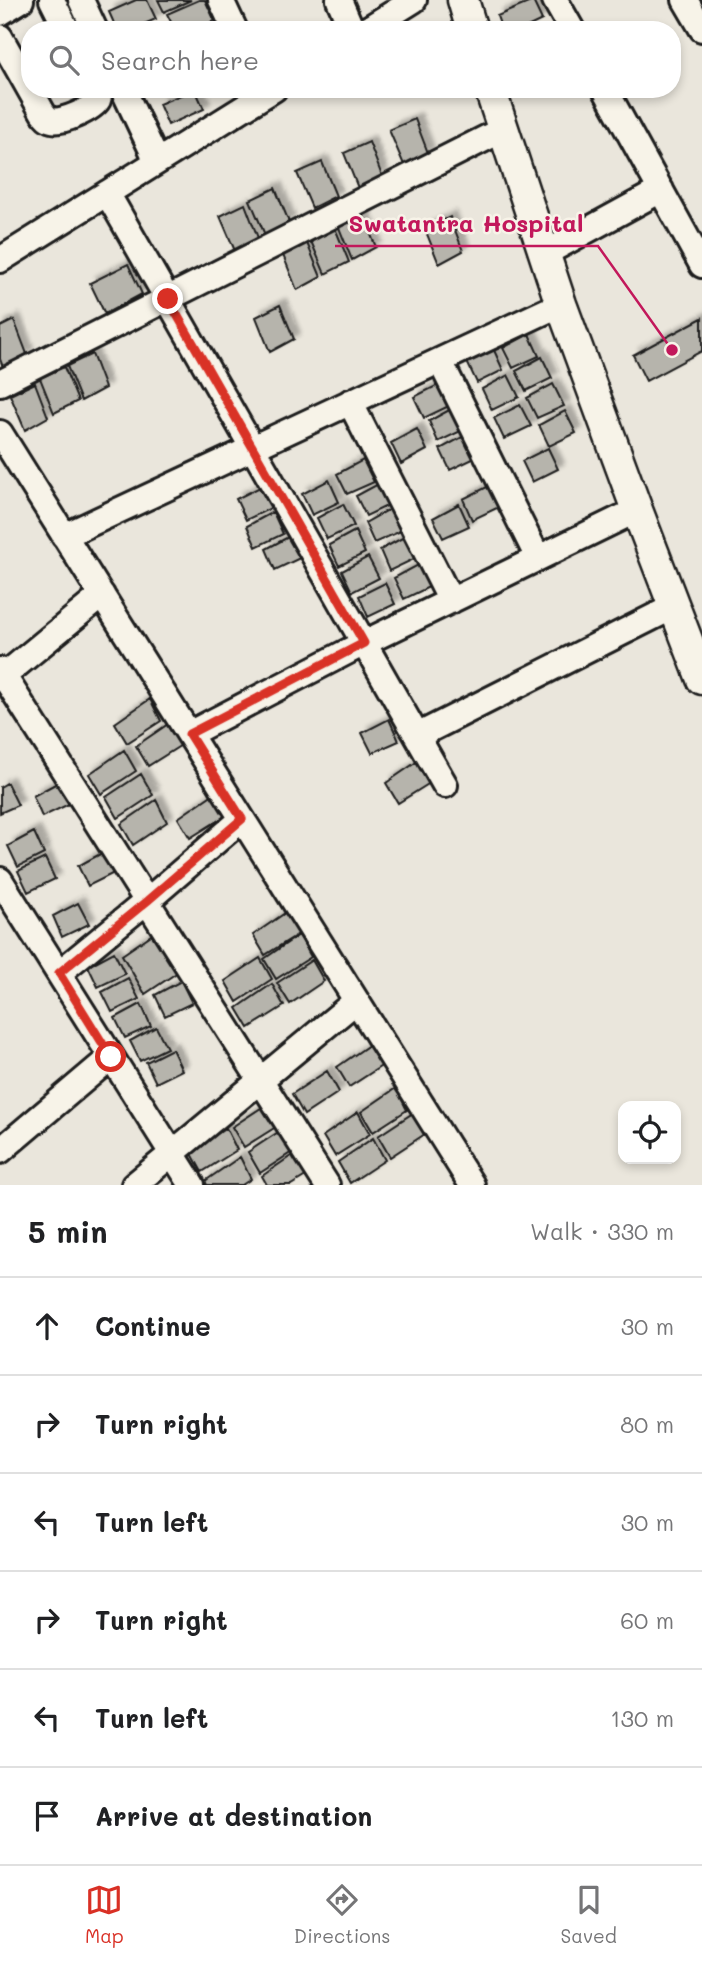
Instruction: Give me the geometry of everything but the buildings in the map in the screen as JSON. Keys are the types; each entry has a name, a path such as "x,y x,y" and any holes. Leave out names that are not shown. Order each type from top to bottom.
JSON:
{"street":[{"path":"0,13 21,0"},
{"path":"52,0 62,21"},
{"path":"82,0 91,21"},
{"path":"221,0 231,21"},
{"path":"339,0 348,21"},
{"path":"380,21 414,0"},
{"path":"463,0 469,21"},
{"path":"555,0 567,21"},
{"path":"685,0 701,25"},
{"path":"0,37 21,74"},
{"path":"35,98 43,113 56,121 91,107 98,98"},
{"path":"127,98 156,161"},
{"path":"0,260 257,98"},
{"path":"493,98 561,304 637,510 689,630 702,679"},
{"path":"610,98 702,265"},
{"path":"0,383 502,130"},
{"path":"544,254 661,190"},
{"path":"107,193 445,785"},
{"path":"64,536 561,304"},
{"path":"440,360 538,558"},
{"path":"350,402 451,600"},
{"path":"0,433 472,1185"},
{"path":"189,734 364,643 637,510"},
{"path":"102,595 1,675 327,1185"},
{"path":"417,736 689,630"},
{"path":"59,973 242,819"},
{"path":"0,880 192,1185"},
{"path":"134,1185 356,1001"},
{"path":"0,1152 111,1057"}],"place":[{"name":"Swatantra Hospital","path":"672,350"}],"route":[{"path":"111,1057 59,973 242,819 189,734 364,643 168,299"}]}
